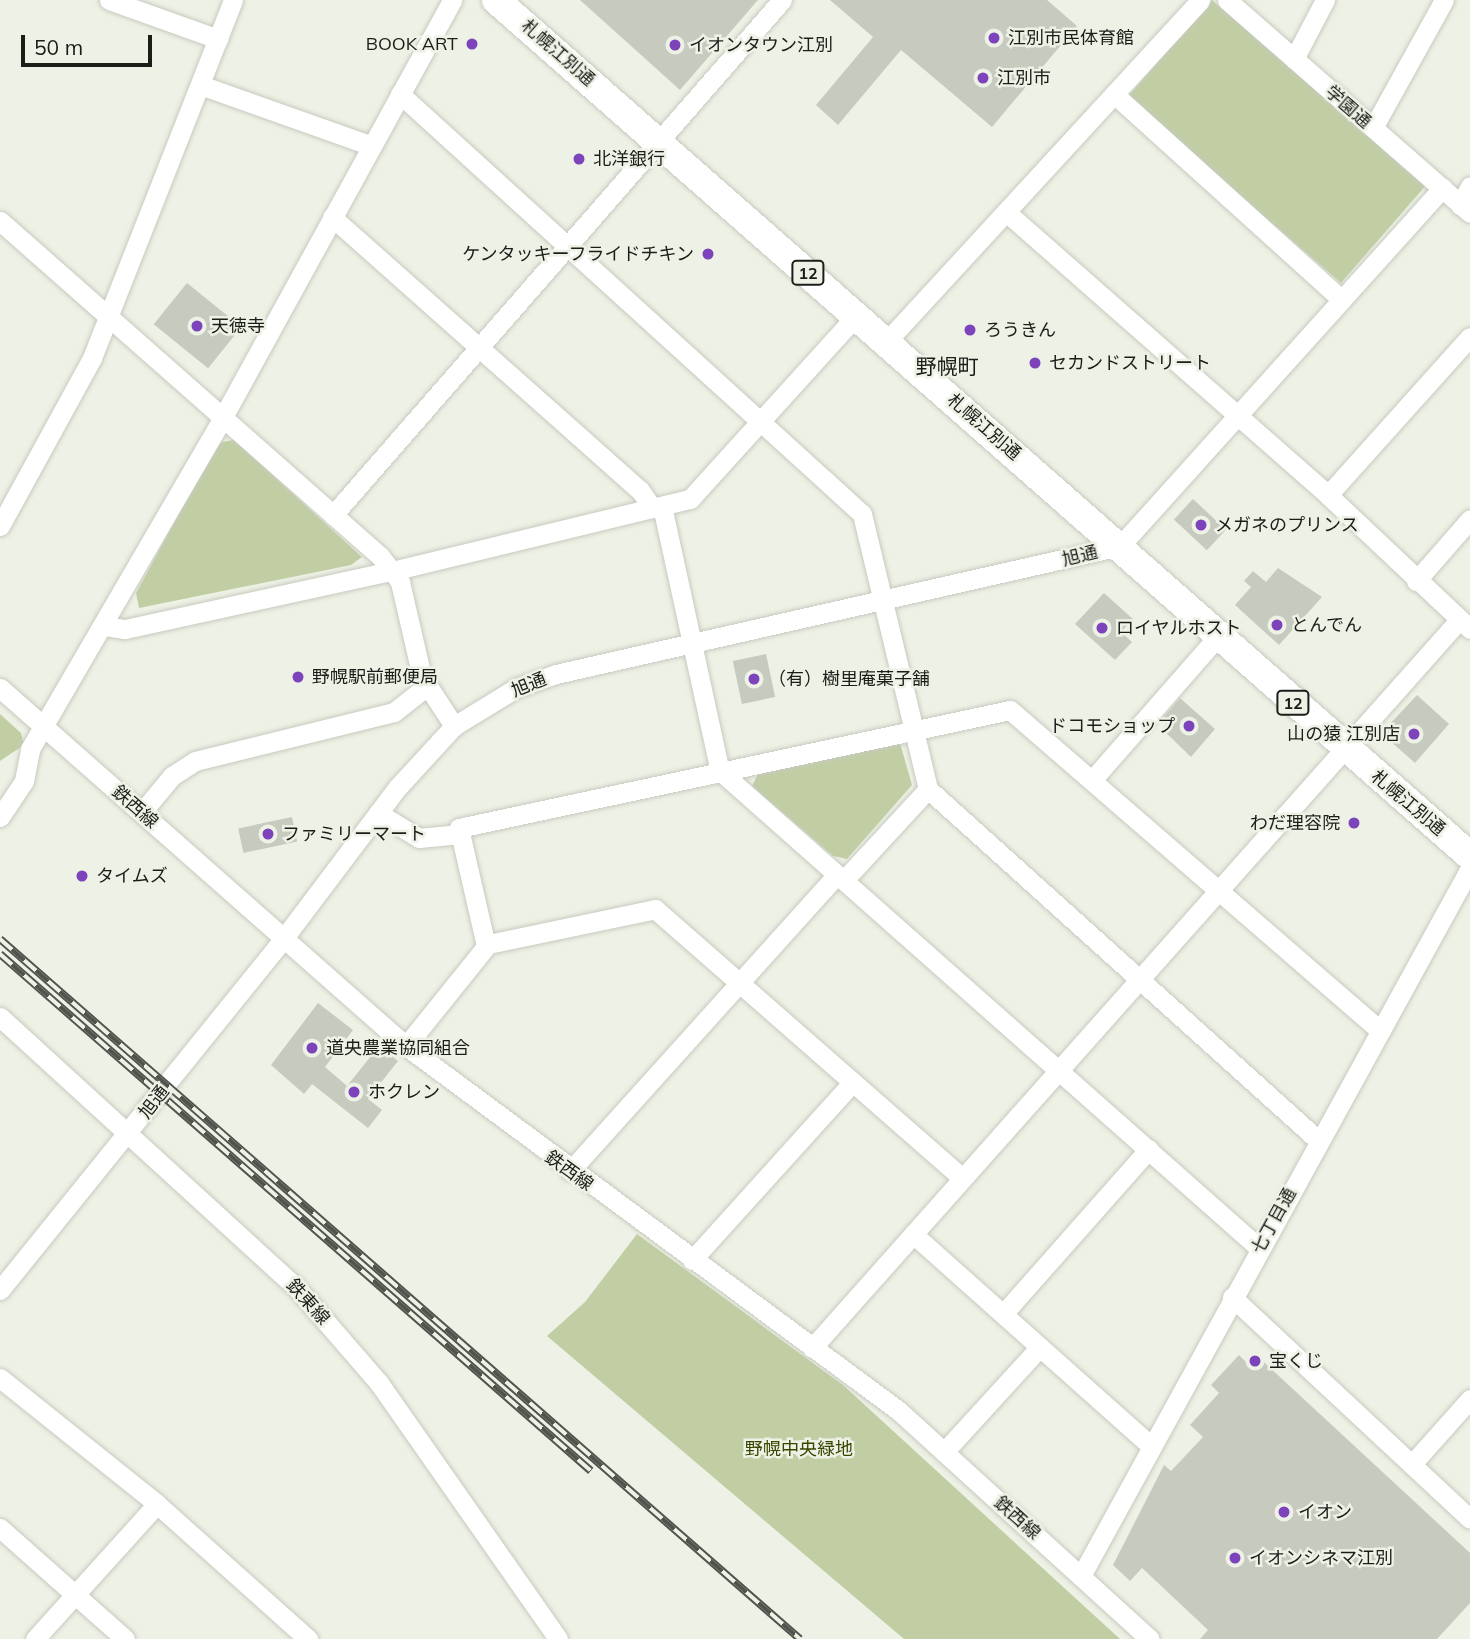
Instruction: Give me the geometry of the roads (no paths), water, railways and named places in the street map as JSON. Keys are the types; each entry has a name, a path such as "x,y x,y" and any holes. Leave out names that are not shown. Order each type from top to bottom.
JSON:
{"highway":[{"name":"札幌江別通","path":"496,0 1120,546 1343,749 1470,856"}],"street":[{"path":"108,0 218,39"},
{"path":"0,526 92,358 203,86 233,0"},
{"path":"0,817 24,781 30,749 105,626 223,417 452,0"},
{"path":"333,515 782,0"},
{"path":"886,342 1200,0"},
{"name":"学園通","path":"1227,0 1465,209"},
{"path":"1294,59 1325,0"},
{"path":"1373,128 1444,0"},
{"path":"203,86 372,146"},
{"path":"400,94 564,249 862,514 928,789 1318,1140"},
{"path":"1114,94 1342,300"},
{"path":"1465,209 1470,186"},
{"path":"1120,546 1442,188"},
{"path":"812,1348 1343,749 1465,625 1328,495 1006,212"},
{"path":"332,217 657,507 720,771 1259,1248"},
{"path":"0,221 333,515 392,571 400,582 427,686 454,726"},
{"path":"105,626 125,629 392,571 690,499 856,316"},
{"path":"1328,495 1470,337"},
{"path":"1416,581 1470,519"},
{"name":"旭通","path":"0,1290 284,938 428,749 454,726 516,688 546,677 1120,546"},
{"path":"1092,780 1219,635"},
{"path":"142,812 172,776 195,761 394,712 427,686"},
{"name":"鉄西線","path":"0,688 406,1046 569,1171 812,1348 944,1452 1150,1639"},
{"path":"486,946 459,828 1010,710 1219,888 1380,1031"},
{"path":"569,1171 740,982 928,789"},
{"path":"378,813 419,838 460,834"},
{"name":"七丁目通","path":"1081,1576 1318,1140 1470,868"},
{"path":"406,1046 486,946 655,909 962,1178"},
{"name":"鉄東線","path":"0,1017 295,1286 379,1382 558,1639"},
{"path":"692,1260 853,1082"},
{"path":"1003,1314 1149,1149"},
{"path":"913,1234 1152,1446"},
{"path":"1232,1297 1470,1519"},
{"path":"944,1452 1040,1347"},
{"path":"0,1378 157,1504 309,1639"},
{"path":"1412,1464 1470,1399"},
{"path":"35,1639 157,1504"},
{"path":"0,1528 125,1639"}],"railway":[{"path":"0,939 800,1639"},
{"path":"0,954 591,1471"}],"place":[{"name":"江別市民体育館","path":"994,38"},
{"name":"BOOK ART","path":"472,44"},
{"name":"イオンタウン江別","path":"675,45"},
{"name":"江別市","path":"983,78"},
{"name":"北洋銀行","path":"579,159"},
{"name":"ケンタッキーフライドチキン","path":"708,254"},
{"name":"天徳寺","path":"197,326"},
{"name":"ろうきん","path":"970,330"},
{"name":"セカンドストリート","path":"1035,363"},
{"name":"メガネのプリンス","path":"1201,525"},
{"name":"とんでん","path":"1277,625"},
{"name":"ロイヤルホスト","path":"1102,628"},
{"name":"野幌駅前郵便局","path":"298,677"},
{"name":"（有）樹里庵菓子舗","path":"754,679"},
{"name":"ドコモショップ","path":"1189,726"},
{"name":"山の猿 江別店","path":"1414,734"},
{"name":"わだ理容院","path":"1354,823"},
{"name":"ファミリーマート","path":"268,834"},
{"name":"タイムズ","path":"82,876"},
{"name":"道央農業協同組合","path":"312,1048"},
{"name":"ホクレン","path":"354,1092"},
{"name":"宝くじ","path":"1255,1361"},
{"name":"イオン","path":"1284,1512"},
{"name":"イオンシネマ江別","path":"1235,1558"}],"district":[{"name":"野幌町","path":"947,366"}],"park label":[{"name":"野幌中央緑地","path":"799,1449"}]}
